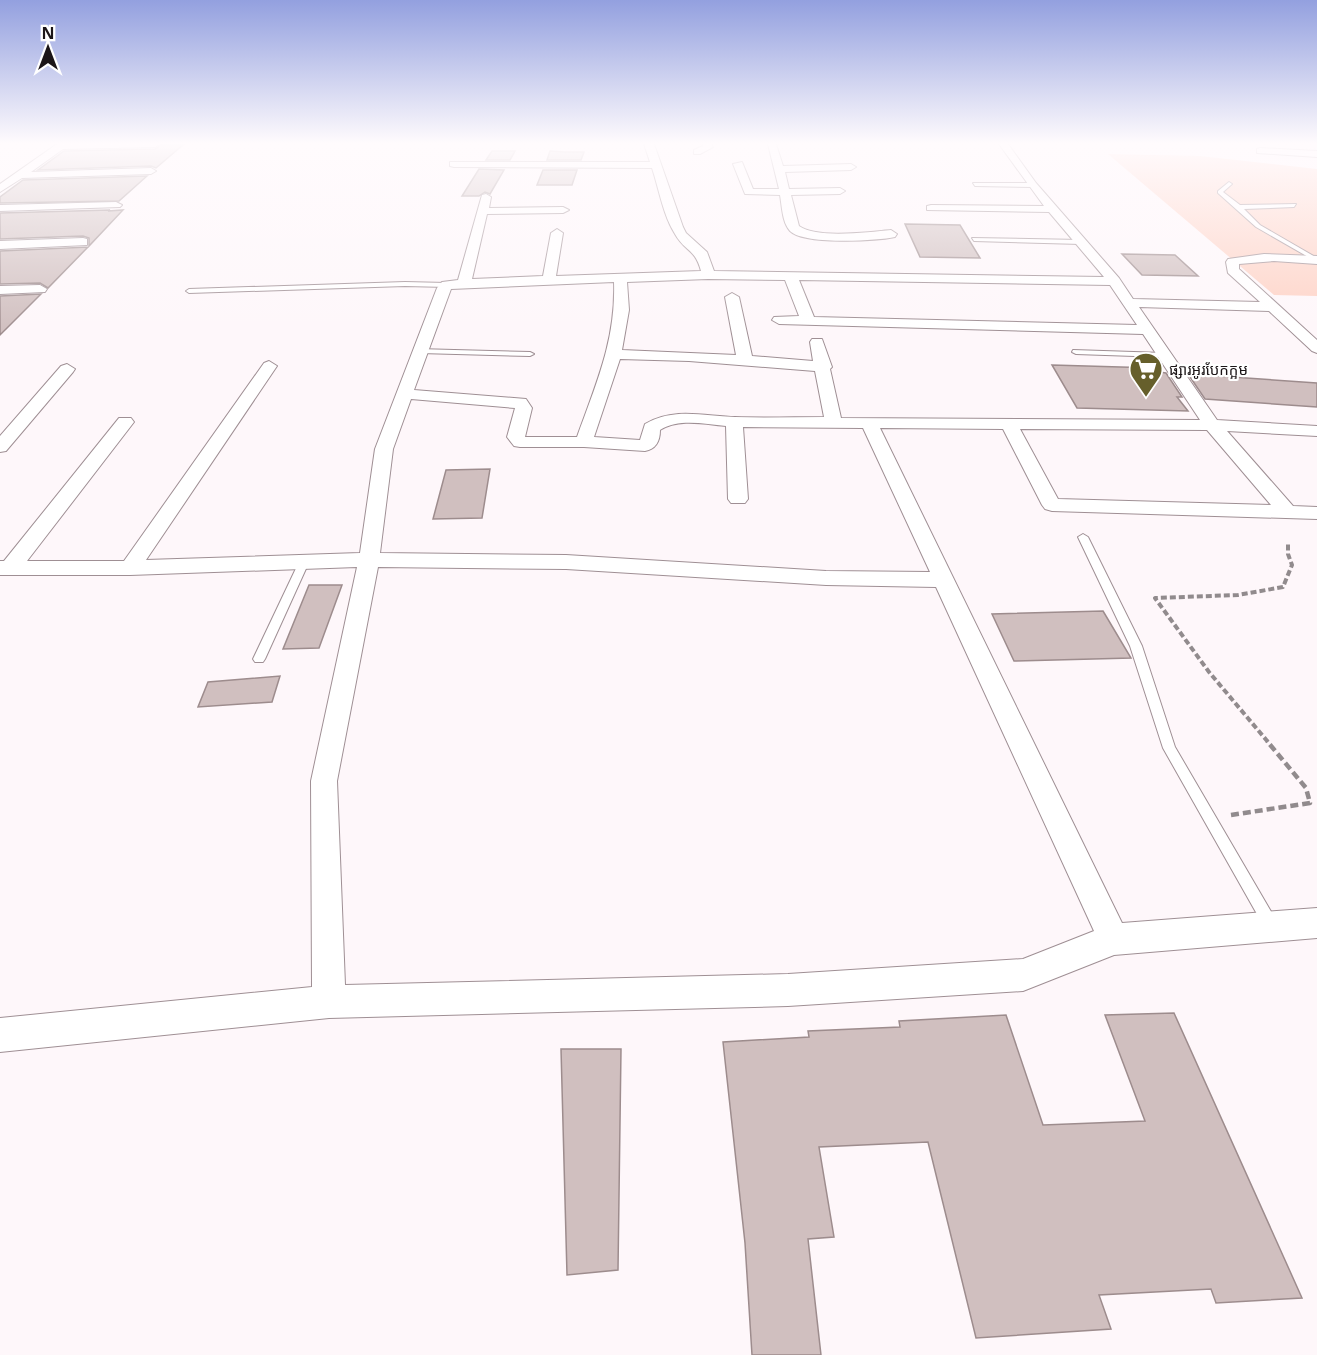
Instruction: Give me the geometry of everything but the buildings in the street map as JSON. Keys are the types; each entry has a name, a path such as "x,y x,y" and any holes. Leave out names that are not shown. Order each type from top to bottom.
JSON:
{"street":[{"path":"0,208 30,207"},
{"path":"455,284 484,207"},
{"path":"669,207 676,227 688,243 703,255 708,275"},
{"path":"789,207 794,229 800,233 817,236 891,234"},
{"path":"931,208 1052,209 1114,281 1212,425 1287,512"},
{"path":"483,211 563,210"},
{"path":"549,280 557,233"},
{"path":"0,245 83,242"},
{"path":"1317,260 1276,257 1246,258 1232,262 1233,270 1317,348"},
{"path":"329,1002 324,781 369,560 384,449 444,288 455,284 708,275 1114,281"},
{"path":"790,275 808,320"},
{"path":"584,442 614,354 622,310 620,277"},
{"path":"0,290 40,289"},
{"path":"732,297 744,361"},
{"path":"1129,303 1273,307"},
{"path":"779,320 1147,330"},
{"path":"817,342 824,367 833,421"},
{"path":"614,354 824,367"},
{"path":"130,567 269,366"},
{"path":"0,447 67,369"},
{"path":"404,394 520,403 524,408 516,437 520,442 584,442 645,446 651,440 651,428 660,421 675,418 734,422 1212,425 1317,431"},
{"path":"5,567 125,422"},
{"path":"734,422 738,499"},
{"path":"869,422 1114,939"},
{"path":"1008,423 1053,505 1317,513"},
{"path":"5,567 130,567 369,560 566,562 826,578 945,580"},
{"path":"0,1035 329,1002 788,990 1023,975 1114,939 1317,923"}],"lane":[{"path":"1239,207 1258,226 1317,260"},
{"path":"974,239 1081,242"},
{"path":"189,291 455,284"},
{"path":"420,351 530,354"},
{"path":"1076,352 1164,355"},
{"path":"1083,537 1136,646 1169,748 1271,926"},
{"path":"259,659 303,562"}],"path":[{"path":"1210,818 1310,803 1306,788 1209,672 1155,598 1238,595 1283,587 1292,565 1288,554 1288,543"}],"shaded area":[{"path":"1171,207 1317,207 1317,296 1274,295"}],"place":[{"name":"ផ្សារអូរបែកក្អម","path":"1146,398"}]}
